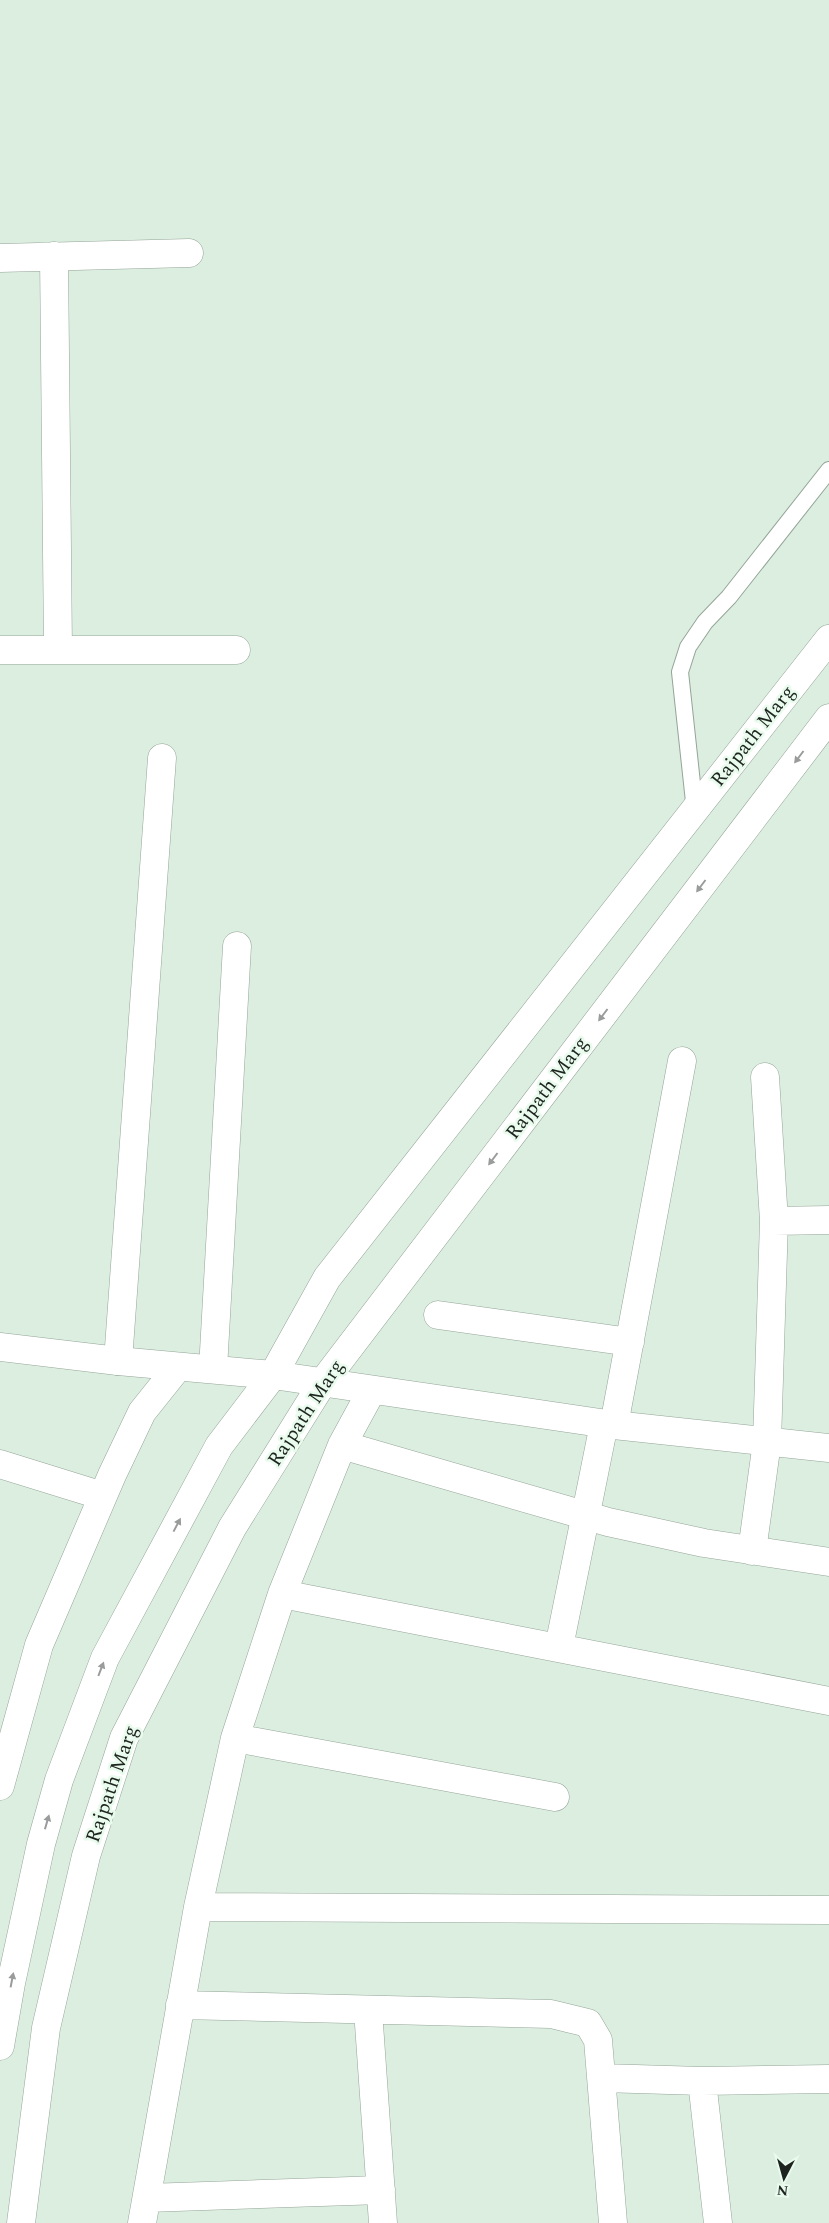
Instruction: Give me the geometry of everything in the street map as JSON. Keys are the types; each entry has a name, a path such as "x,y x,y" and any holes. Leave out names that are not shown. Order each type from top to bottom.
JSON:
{"street":[{"path":"0,258 189,253"},
{"path":"54,256 58,649"},
{"name":"Rajpath Marg","path":"0,2046 11,1983 41,1844 59,1780 105,1658 220,1446 273,1375 327,1278 829,639"},
{"path":"0,650 236,650"},
{"name":"Rajpath Marg","path":"21,2223 46,2028 86,1856 124,1738 232,1528 323,1382 829,718"},
{"path":"118,1361 162,758"},
{"path":"213,1369 237,946"},
{"path":"559,1647 586,1517 630,1342 682,1060"},
{"path":"752,1551 767,1442 774,1221 765,1077"},
{"path":"774,1221 829,1220"},
{"path":"438,1315 630,1342"},
{"path":"0,1346 118,1361 273,1375 609,1425 829,1448"},
{"path":"0,1786 39,1645 103,1496 142,1412 178,1367"},
{"path":"372,1390 342,1445 282,1594 235,1738 198,1907 144,2210 381,2190"},
{"path":"342,1445 586,1517 704,1543 829,1562"},
{"path":"1,1470 103,1496"},
{"path":"282,1594 829,1701"},
{"path":"235,1738 555,1797"},
{"path":"198,1907 829,1910"},
{"path":"180,2005 552,2014 588,2023 598,2040 613,2223"},
{"path":"368,2010 383,2223"},
{"path":"602,2078 702,2080 829,2079"},
{"path":"702,2080 718,2223"}],"lane":[{"path":"695,811 680,672 688,647 705,622 729,597 829,470"}]}
